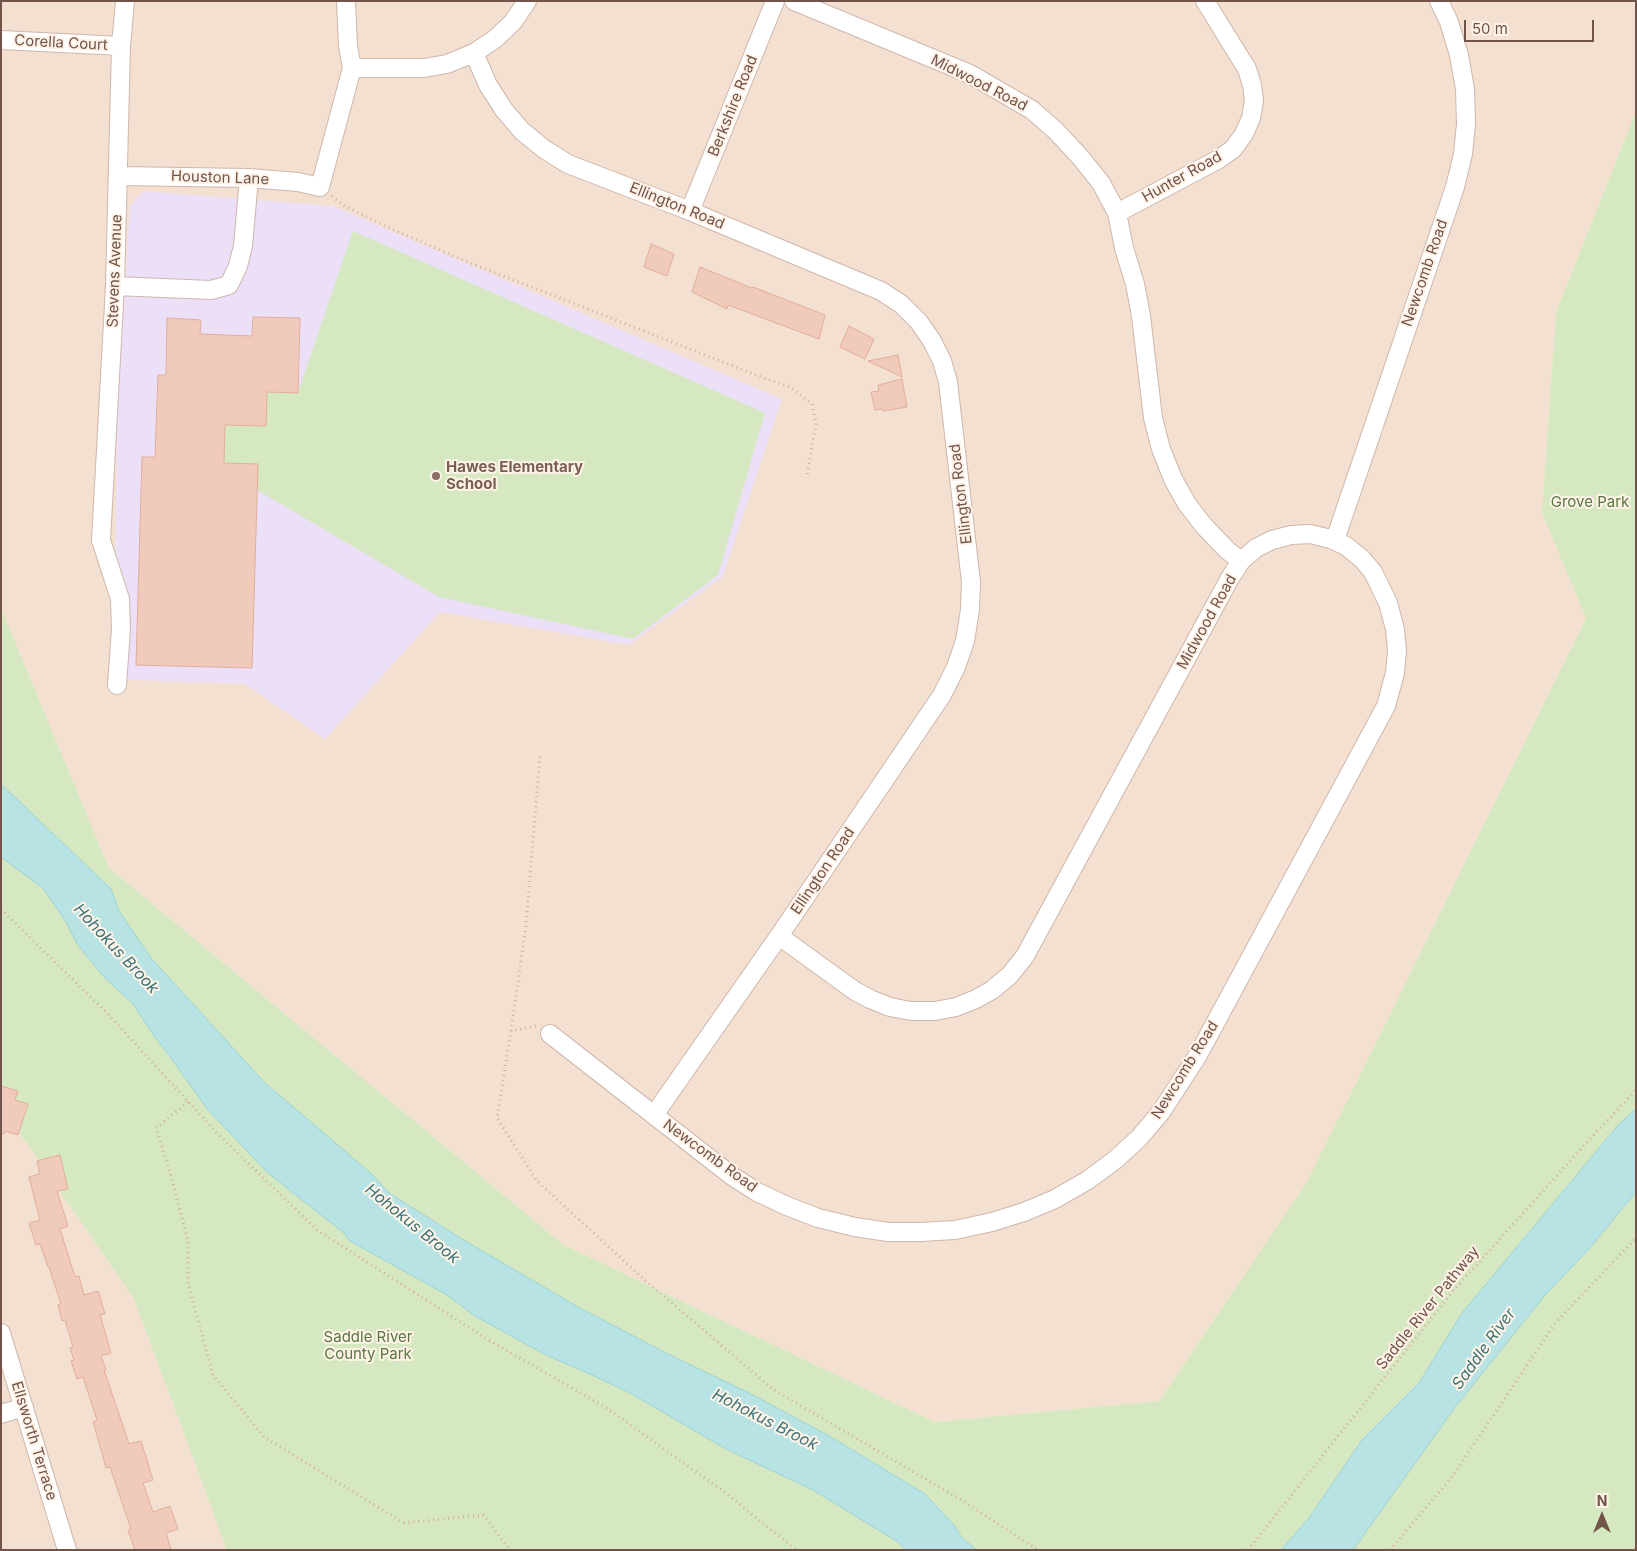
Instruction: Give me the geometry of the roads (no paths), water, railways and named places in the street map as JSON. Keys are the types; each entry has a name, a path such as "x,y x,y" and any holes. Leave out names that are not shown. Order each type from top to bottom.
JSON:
{"street":[{"name":"Stevens Avenue","path":"117,685 121,629 120,599 101,540 115,286 124,1"},
{"path":"346,1 348,46 352,68 424,68 447,64 474,52 494,39 513,22 527,1"},
{"name":"Berkshire Road","path":"690,211 775,1"},
{"name":"Midwood Road","path":"779,936 855,991 870,1000 890,1007 911,1011 935,1011 956,1007 976,1000 992,990 1010,975 1025,956 1241,561 1227,550 1204,526 1187,504 1173,479 1161,449 1153,418 1141,316 1135,284 1124,248 1117,213 1101,183 1056,131 1032,110 970,74 794,1"},
{"name":"Hunter Road","path":"1117,213 1219,160 1232,149 1244,134 1251,118 1254,101 1248,69 1205,1"},
{"name":"Newcomb Road","path":"1335,540 1455,187 1463,154 1466,124 1465,89 1459,55 1449,22 1438,1"},
{"name":"Corella Court","path":"1,40 122,46"},
{"name":"Ellington Road","path":"474,52 488,86 504,110 522,131 544,149 568,164 690,211 881,291 901,304 919,322 932,341 942,362 948,382 971,582 970,610 965,641 956,668 942,696 779,936 654,1115"},
{"name":"Houston Lane","path":"118,176 248,178 298,182 320,187 352,68"},
{"path":"115,286 211,290 229,285 238,266 244,246 248,178"},
{"name":"Newcomb Road","path":"550,1034 732,1176 786,1206 818,1218 855,1228 888,1232 955,1230 992,1222 1024,1212 1055,1199 1088,1180 1115,1160 1139,1138 1161,1112 1198,1055 1389,699 1395,673 1397,651 1395,629 1388,603 1372,572 1362,558 1335,540 1310,534 1291,534 1256,548 1241,561"},
{"name":"Ellsworth Terrace","path":"1,1333 67,1550"},
{"path":"1,1414 24,1407"}],"water":[{"name":"Hohokus Brook","path":"1,784 111,889 119,911 151,958 265,1083 373,1175 389,1193 462,1239 578,1307 668,1354 753,1395 831,1437 925,1494 954,1525 962,1538 977,1550 906,1550 898,1542 813,1490 726,1449 630,1393 546,1355 475,1316 447,1295 350,1241 344,1233 268,1173 208,1110 133,1004 104,977 77,944 66,922 43,888 1,857"},
{"name":"Saddle River","path":"1636,1109 1636,1192 1589,1249 1546,1294 1456,1406 1353,1550 1281,1550 1309,1518 1362,1440 1419,1383 1462,1313 1619,1124"}],"place":[{"name":"Hawes Elementary School","path":"436,476"}],"park label":[{"name":"Grove Park","path":"1590,502"},
{"name":"Saddle River County Park","path":"368,1346"}]}
